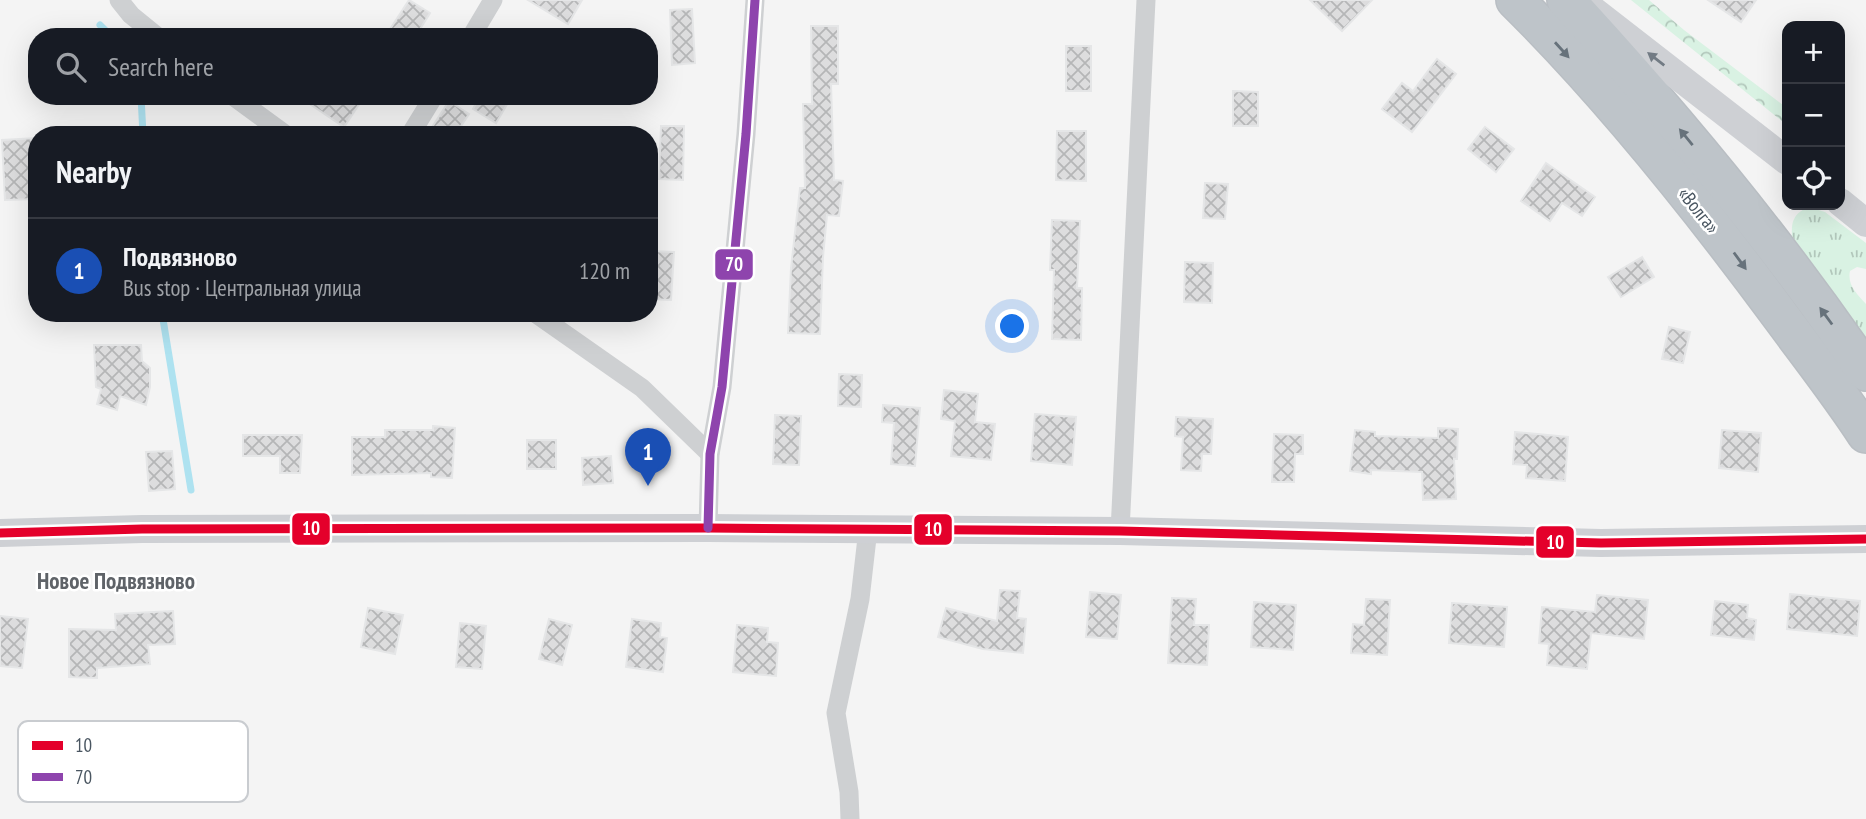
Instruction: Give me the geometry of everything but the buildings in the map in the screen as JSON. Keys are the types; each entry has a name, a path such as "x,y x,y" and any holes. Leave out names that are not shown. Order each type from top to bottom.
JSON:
{"highway":[{"name":"«Волга»","path":"1515,0 1539,23 1637,134 1728,245 1866,434"},
{"name":"«Волга»","path":"1566,0 1636,76 1762,230 1866,372"}],"main road":[{"path":"1581,0 1782,157"},
{"path":"1845,206 1865,222"},
{"path":"0,533 142,529 708,528 1120,531 1601,542 1866,539"}],"street":[{"path":"119,0 131,15 147,28"},
{"path":"476,28 493,0"},
{"path":"708,528 710,454 722,387 746,134 755,0"},
{"path":"1120,531 1146,0"},
{"path":"245,105 274,126"},
{"path":"416,126 428,105"},
{"path":"548,322 642,388 710,454"},
{"path":"850,819 849,792 836,713 860,599 868,529"}],"green space":[{"path":"1631,0 1649,0 1782,104 1782,121"},
{"path":"1800,212 1825,212 1866,243 1866,269 1857,267 1850,271 1849,276 1854,289 1866,304 1866,339 1792,236 1792,226"}],"waterway":[{"path":"100,25 103,28"},
{"path":"141,105 143,126"},
{"path":"163,322 191,490"}],"transit line":[{"name":"70","path":"708,528 710,454 722,387 746,134 755,0"},
{"name":"10","path":"0,533 142,529 708,528 1120,531 1601,543 1866,539"}],"place":[{"name":"Подвязново","path":"648,486"}],"district":[{"name":"Новое Подвязново","path":"116,581"}]}
